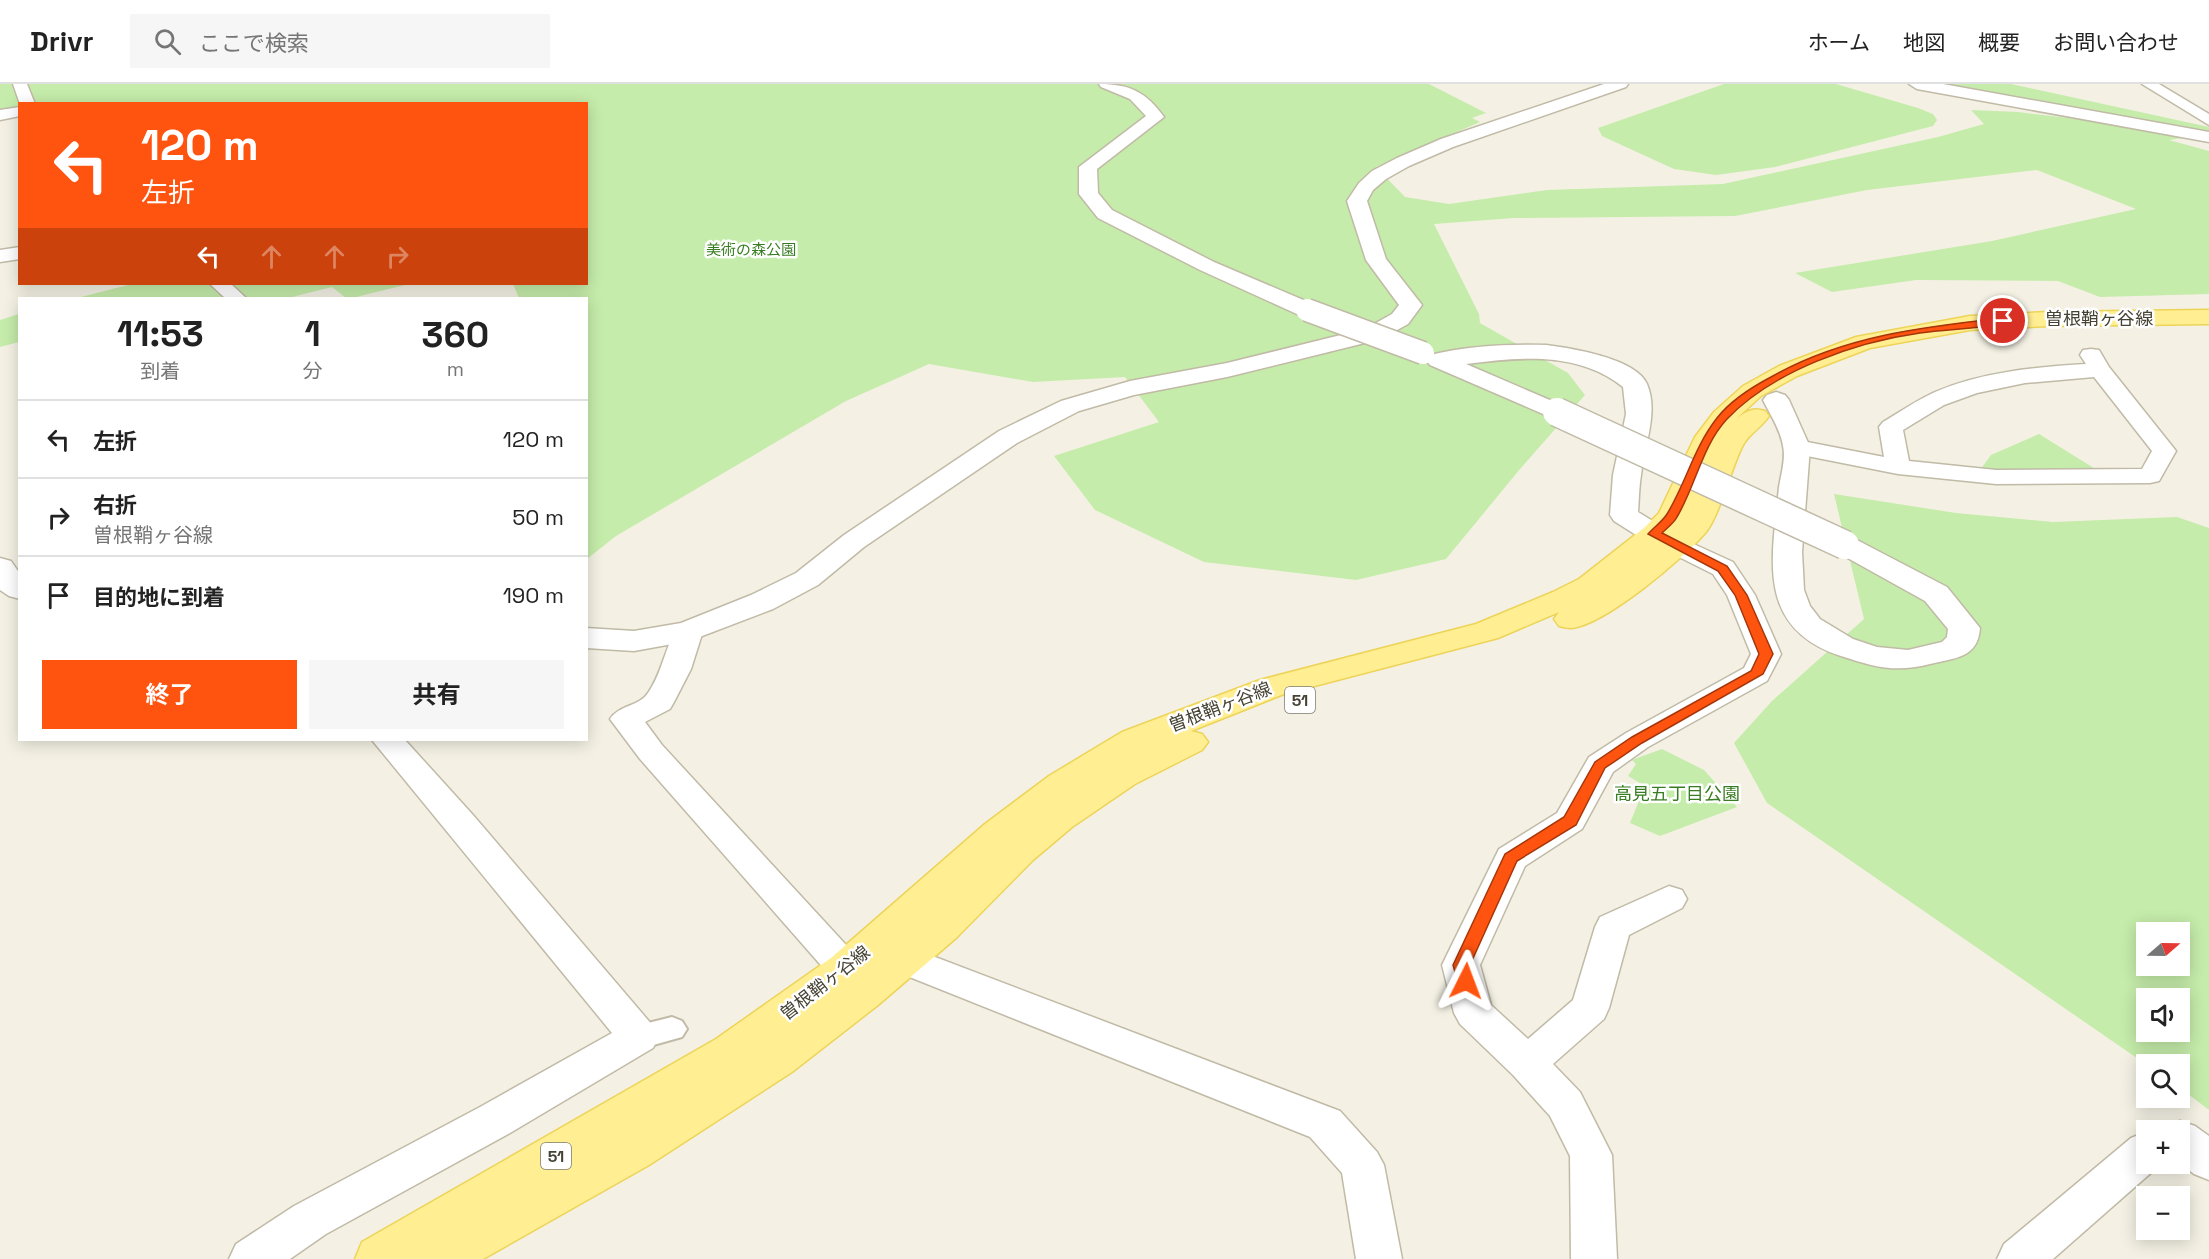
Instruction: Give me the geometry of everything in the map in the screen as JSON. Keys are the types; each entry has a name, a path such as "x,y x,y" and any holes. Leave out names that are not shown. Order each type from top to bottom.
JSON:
{"main road":[{"name":"曽根鞘ヶ谷線","path":"1665,539 1671,517 1708,437 1723,417 1752,391 1788,371 1828,354 1864,342 1970,323 2048,319 2209,317"},
{"name":"曽根鞘ヶ谷線","path":"434,1259 643,1145 728,1091 811,1032 874,959 998,834 1062,785 1134,740 1272,687 1487,631 1524,617 1590,585 1665,539 1695,526 1730,444 1744,425 1806,379 1881,350 1983,331 2032,328 2209,327"},
{"name":"曽根鞘ヶ谷線","path":"380,1259 732,1053 874,959"}],"street":[{"path":"20,84 27,102"},
{"path":"1107,84 1136,96 1156,117 1088,167 1089,194 1105,214 1207,266 1307,310 1431,356 1557,412 1845,545 1900,572 1936,594 1964,628 1962,640 1953,649 1908,660 1873,656 1842,646 1809,626 1796,607 1789,590 1787,552 1797,447 1776,400"},
{"path":"588,638 634,641 689,631 762,602 807,579 854,541 1008,437 1070,406 1130,388 1227,370 1330,347 1373,334 1400,319 1411,305 1376,260 1357,201 1366,187 1379,175 1447,143 1620,84"},
{"path":"1917,84 2209,137"},
{"path":"2149,84 2209,120"},
{"path":"0,115 18,111"},
{"path":"0,256 18,253"},
{"path":"221,285 235,297"},
{"path":"1431,356 1571,354 1610,366 1635,384 1639,414 1627,475 1624,515 1665,539 1723,568 1741,595 1766,654 1756,674 1637,740 1600,765 1570,821 1511,858 1461,965 1474,1012 1527,1063 1565,1104 1591,1155 1594,1259"},
{"path":"1797,447 1898,467 1996,477 2150,476 2164,451 2095,362 2073,371 2015,378 1951,393 1891,427 1898,467"},
{"path":"0,567 10,583 18,589"},
{"path":"0,609 18,603"},
{"path":"689,631 676,669 660,702 626,719 651,752 874,959 1324,1124 1362,1165 1379,1259"},
{"path":"252,1259 310,1220 655,1033 461,823 389,741"},
{"path":"1527,1063 1590,1008 1612,927 1669,899"},
{"path":"2190,1147 2209,1161"},
{"path":"2020,1259 2136,1160"}],"green space":[{"name":"美術の森公園","path":"0,84 1429,84 1486,113 1472,118 1480,122 1376,167 1405,197 1449,204 1547,190 1723,184 1938,137 1984,124 1971,110 2018,112 2077,119 2070,108 1940,84 2011,84 2209,127 2209,134 2169,140 2209,151 2209,294 2100,297 2058,281 1916,280 1832,292 1795,273 1992,241 2136,209 2037,170 1867,190 1735,216 1514,218 1434,224 1479,314 1480,323 1568,373 1585,395 1446,559 1356,580 1204,562 1095,510 1054,456 1159,422 1125,377 1033,382 929,364 846,401 616,536 588,558 588,297 519,297 513,285 588,285 588,102 18,102 18,107 0,111"},
{"path":"1724,84 1836,84 1918,108 1933,114 1937,120 1933,126 1775,167 1716,175 1674,169 1602,136 1598,128"},
{"path":"128,285 405,285 356,297 345,297 332,287 292,297 81,297"},
{"path":"18,314 18,342 0,347 0,320"},
{"path":"2039,434 2097,470 1980,470 1991,455"},
{"path":"1834,494 1956,513 2053,522 2177,517 2209,528 2209,1110 2190,1096 2190,1054 2136,1054 2136,1057 1767,803 1734,743 1772,701 1864,619"},
{"name":"高見五丁目公園","path":"1662,749 1704,770 1737,807 1660,836 1630,823 1645,786 1628,776 1636,764 1632,760"}],"route":[{"path":"1466,981 1461,965 1511,858 1570,821 1600,765 1637,740 1756,674 1766,654 1741,595 1723,568 1654,534 1671,517 1708,437 1723,417 1752,391 1788,371 1828,354 1864,342 1918,330 2003,321"}]}
